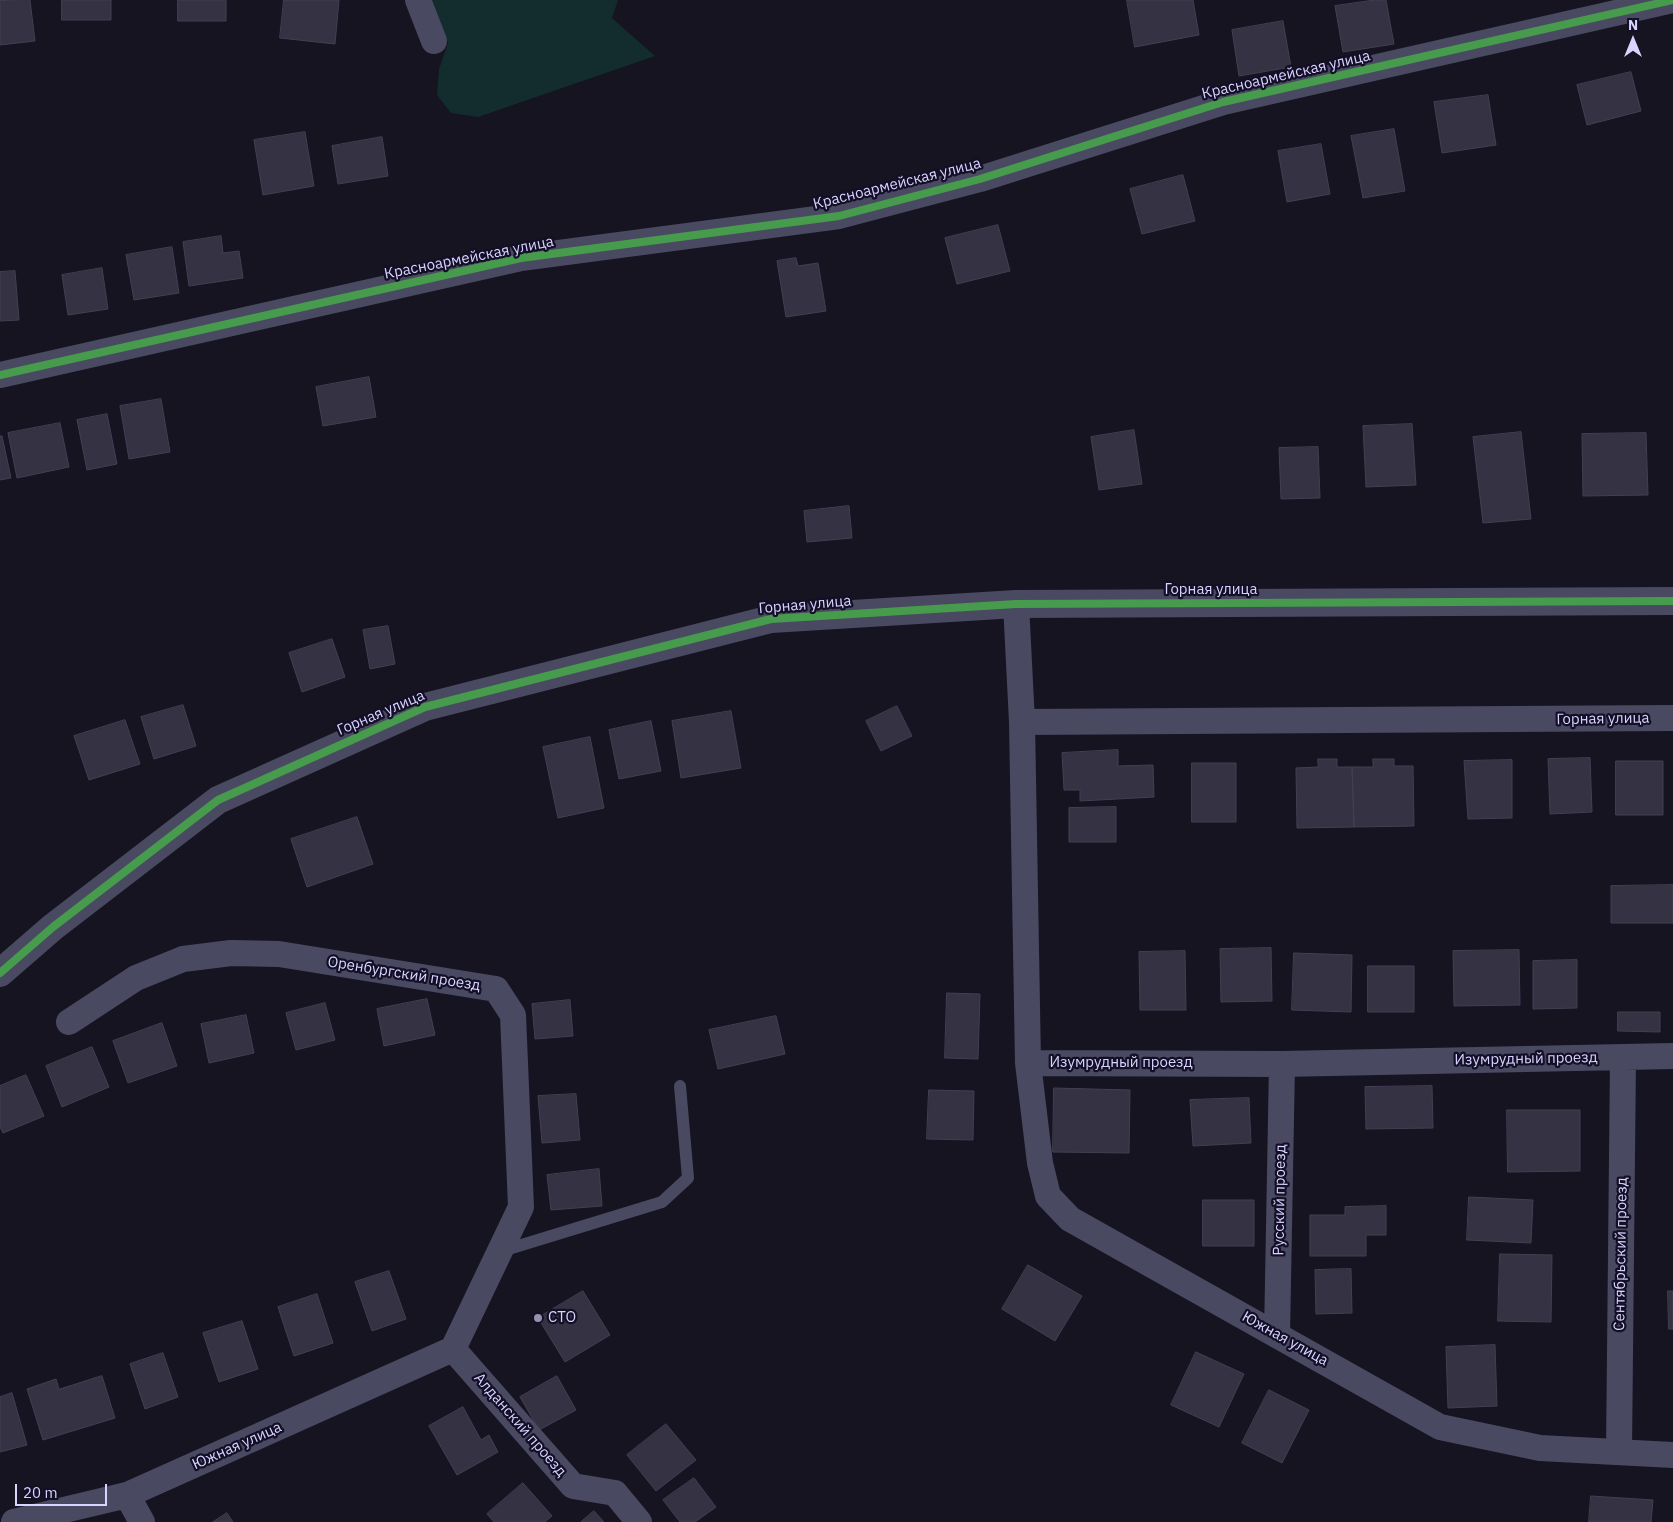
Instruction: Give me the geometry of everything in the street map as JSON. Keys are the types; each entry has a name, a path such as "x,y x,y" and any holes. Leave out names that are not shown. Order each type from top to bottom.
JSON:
{"street":[{"path":"418,0 434,41"},
{"name":"Красноармейская улица","path":"0,375 521,258 839,216 980,179 1223,102 1673,0"},
{"name":"Горная улица","path":"0,973 53,926 218,800 425,707 771,619 1016,604 1673,601"},
{"name":"Изумрудный проезд","path":"1016,604 1022,722 1028,1063 1282,1064 1673,1056"},
{"name":"Горная улица","path":"1022,722 1673,718"},
{"name":"Оренбургский проезд","path":"69,1022 136,978 183,958 231,953 279,954 496,989 513,1015 521,1207 453,1350"},
{"name":"Сентябрьский проезд","path":"1619,1451 1623,1058"},
{"name":"Южная улица","path":"1028,1063 1040,1163 1048,1196 1070,1219 1440,1427 1540,1448 1673,1455"},
{"name":"Русский проезд","path":"1278,1335 1282,1064"},
{"name":"Южная улица","path":"14,1522 127,1495 453,1350"},
{"name":"Алданский проезд","path":"453,1350 573,1486 615,1493 639,1522"},
{"path":"127,1495 142,1522"}],"lane":[{"path":"500,1252 662,1202 688,1178 680,1086"}],"green space":[{"path":"430,0 618,0 612,18 655,56 478,117 451,113 437,95 439,69 448,43"}],"building":[{"path":"30,0 35,41 0,45 0,1"},
{"path":"62,0 111,0 111,20 62,20"},
{"path":"178,0 226,0 226,21 178,21"},
{"path":"284,0 339,0 335,44 280,38"},
{"path":"1127,0 1193,0 1199,35 1135,47"},
{"path":"1386,0 1394,44 1343,52 1335,6"},
{"path":"1283,21 1291,67 1239,76 1232,30"},
{"path":"1631,72 1641,111 1587,125 1577,85"},
{"path":"1488,95 1496,145 1442,153 1434,102"},
{"path":"1394,129 1405,191 1363,198 1351,136"},
{"path":"305,132 314,186 263,195 254,140"},
{"path":"382,137 388,176 338,184 332,146"},
{"path":"1321,144 1330,194 1287,202 1278,151"},
{"path":"1183,175 1195,221 1142,234 1130,189"},
{"path":"998,225 1010,271 957,284 945,238"},
{"path":"221,236 223,253 239,251 243,278 189,286 183,242"},
{"path":"172,247 179,293 134,300 126,255"},
{"path":"796,258 798,266 818,263 826,311 786,317 777,261"},
{"path":"102,268 108,309 68,315 62,275"},
{"path":"15,271 19,320 0,321 0,272"},
{"path":"369,377 376,417 323,426 316,387"},
{"path":"161,399 170,452 129,459 120,406"},
{"path":"107,414 117,464 87,470 77,420"},
{"path":"60,423 69,467 17,478 8,433"},
{"path":"1412,424 1416,485 1366,487 1363,426"},
{"path":"1134,430 1142,484 1099,490 1091,437"},
{"path":"1521,432 1531,519 1483,523 1473,437"},
{"path":"1646,433 1648,495 1583,496 1582,434"},
{"path":"0,436 2,436 11,478 0,480"},
{"path":"1318,447 1320,498 1281,499 1279,448"},
{"path":"849,506 852,538 807,542 804,511"},
{"path":"388,626 395,664 370,669 363,630"},
{"path":"332,639 345,677 302,692 289,653"},
{"path":"183,705 196,746 154,759 141,717"},
{"path":"897,706 912,736 881,751 866,721"},
{"path":"731,711 741,768 681,778 672,721"},
{"path":"125,720 140,764 89,780 74,736"},
{"path":"651,721 661,771 619,779 609,730"},
{"path":"590,737 604,808 558,818 543,747"},
{"path":"1118,750 1118,766 1153,765 1154,797 1080,801 1080,790 1064,790 1062,753"},
{"path":"1590,758 1592,812 1550,814 1548,759"},
{"path":"1318,759 1337,759 1337,767 1352,767 1354,827 1297,828 1296,768 1318,767"},
{"path":"1373,759 1394,759 1394,766 1413,766 1414,826 1354,827 1352,767 1373,767"},
{"path":"1512,760 1512,818 1468,819 1464,761"},
{"path":"1616,761 1663,761 1663,815 1616,815"},
{"path":"1192,763 1236,763 1236,822 1192,822"},
{"path":"1116,807 1116,842 1069,842 1069,808"},
{"path":"357,817 373,864 307,887 291,839"},
{"path":"1673,885 1673,923 1611,923 1611,886"},
{"path":"1271,948 1272,1001 1221,1002 1220,949"},
{"path":"1519,950 1520,1005 1454,1006 1453,951"},
{"path":"1185,951 1186,1010 1140,1010 1139,952"},
{"path":"1294,953 1352,955 1351,1012 1292,1010"},
{"path":"1577,960 1577,1008 1533,1009 1533,961"},
{"path":"1368,966 1414,966 1414,1012 1368,1012"},
{"path":"947,993 980,994 978,1059 945,1058"},
{"path":"427,999 435,1035 384,1046 377,1009"},
{"path":"570,1000 573,1036 535,1039 532,1004"},
{"path":"325,1003 335,1040 296,1050 286,1013"},
{"path":"1618,1012 1660,1012 1660,1032 1618,1031"},
{"path":"246,1015 254,1053 209,1063 201,1024"},
{"path":"776,1016 785,1054 718,1069 709,1030"},
{"path":"162,1023 177,1066 128,1083 113,1041"},
{"path":"92,1047 109,1087 62,1107 46,1066"},
{"path":"26,1075 44,1116 3,1133 0,1127 0,1086"},
{"path":"1432,1086 1433,1128 1366,1129 1365,1087"},
{"path":"1054,1088 1130,1090 1129,1153 1053,1152"},
{"path":"929,1090 974,1091 973,1140 927,1139"},
{"path":"576,1094 580,1140 542,1143 538,1096"},
{"path":"1249,1098 1251,1143 1193,1146 1190,1100"},
{"path":"1507,1110 1580,1110 1580,1171 1508,1172"},
{"path":"599,1169 602,1206 551,1210 547,1175"},
{"path":"1469,1197 1533,1200 1531,1243 1467,1240"},
{"path":"1203,1200 1254,1200 1254,1246 1203,1246"},
{"path":"1386,1206 1386,1235 1366,1235 1366,1256 1310,1256 1310,1215 1345,1215 1345,1207"},
{"path":"1500,1254 1552,1255 1551,1322 1498,1321"},
{"path":"1028,1265 1082,1296 1055,1341 1002,1309"},
{"path":"1351,1269 1352,1313 1316,1314 1315,1270"},
{"path":"389,1271 406,1319 372,1331 355,1282"},
{"path":"583,1291 610,1335 565,1362 538,1318"},
{"path":"1668,1291 1673,1291 1673,1329 1669,1329"},
{"path":"317,1294 333,1343 294,1356 278,1307"},
{"path":"242,1321 258,1369 219,1382 203,1333"},
{"path":"1495,1345 1497,1406 1448,1408 1446,1347"},
{"path":"1196,1352 1244,1374 1219,1427 1171,1405"},
{"path":"163,1353 178,1397 145,1409 130,1364"},
{"path":"102,1376 115,1418 43,1440 27,1389 56,1379 59,1389"},
{"path":"557,1376 576,1410 539,1430 520,1397"},
{"path":"1269,1390 1309,1410 1282,1463 1242,1443"},
{"path":"12,1393 27,1445 0,1452 0,1397"},
{"path":"463,1407 481,1440 489,1435 498,1452 457,1475 429,1426"},
{"path":"666,1424 696,1460 656,1491 627,1455"},
{"path":"694,1478 716,1507 695,1522 680,1522 663,1500"},
{"path":"523,1483 552,1516 545,1522 494,1522 487,1514"},
{"path":"1591,1496 1653,1500 1651,1522 1589,1522"},
{"path":"594,1511 604,1522 581,1522"},
{"path":"227,1513 233,1522 213,1522"}],"cycle path":[{"path":"0,375 521,258 839,216 980,179 1223,102 1673,0"},
{"path":"0,973 53,927 218,800 425,707 771,619 1016,604 1673,601"}],"place":[{"name":"СТО","path":"538,1318"}]}
